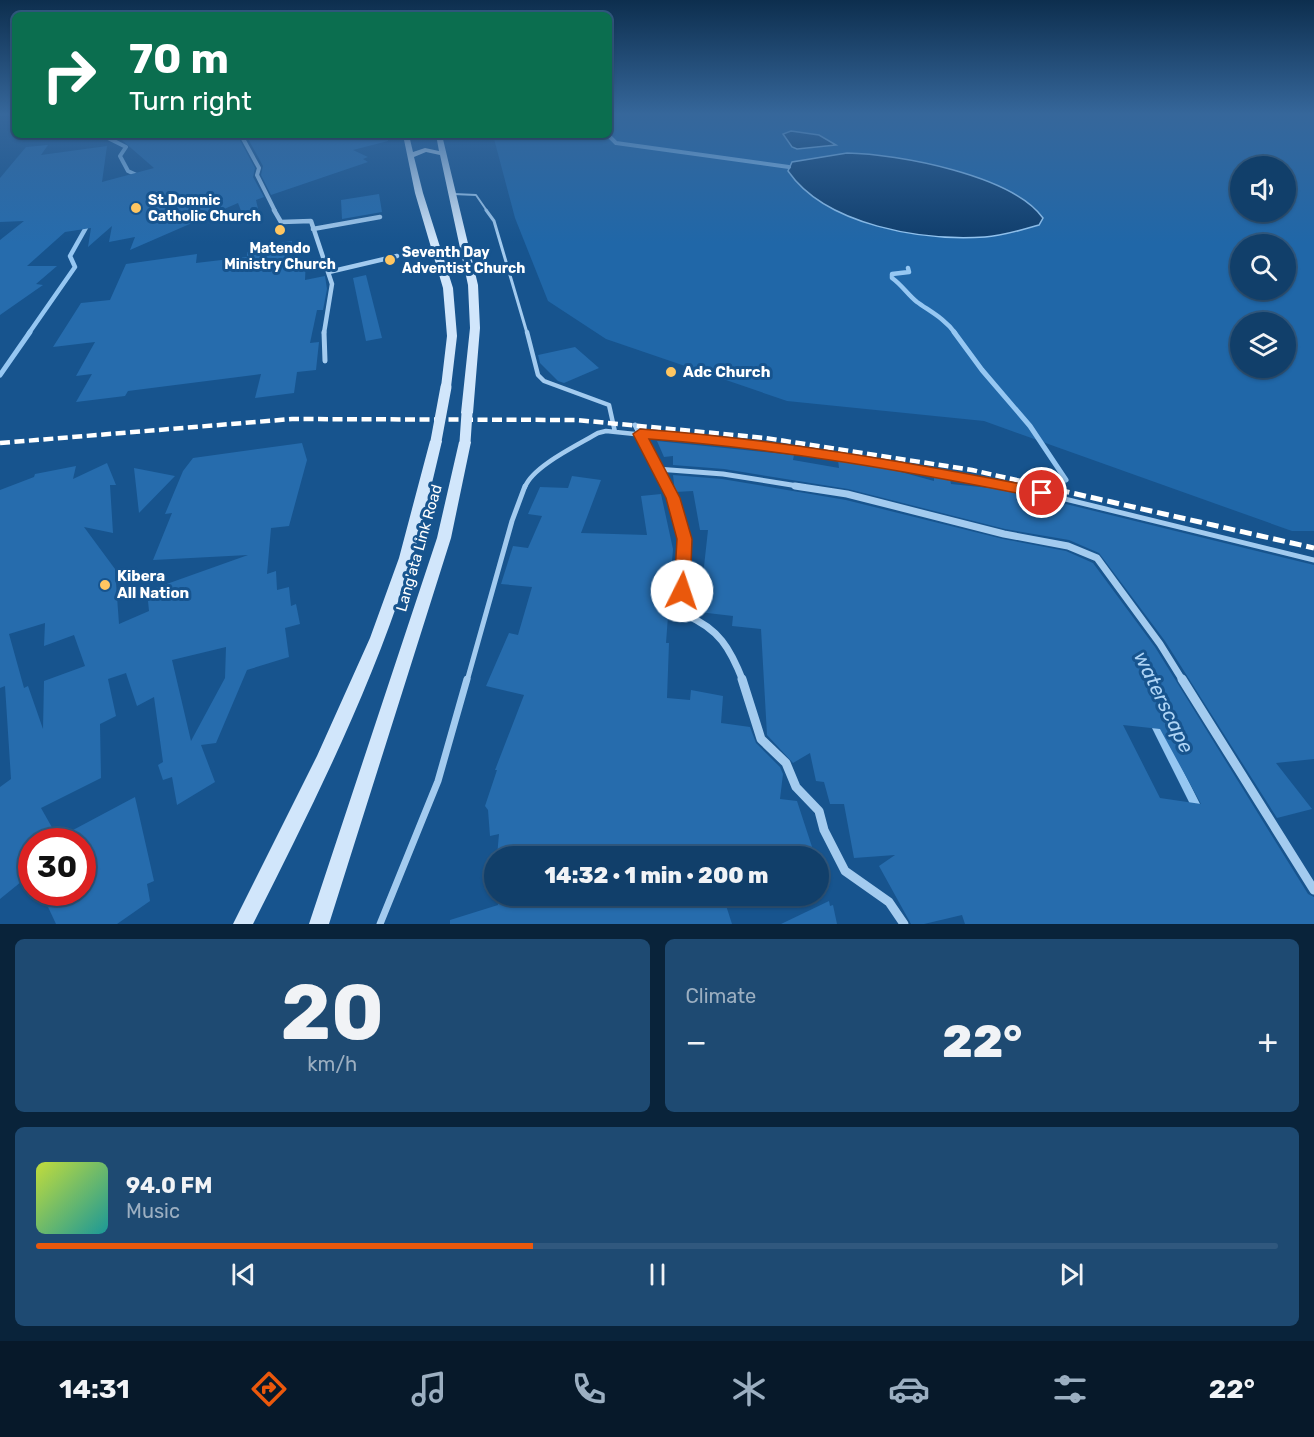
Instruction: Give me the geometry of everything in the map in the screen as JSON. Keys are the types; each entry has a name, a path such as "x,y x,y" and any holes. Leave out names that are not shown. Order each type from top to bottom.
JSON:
{"main road":[{"name":"Lang'ata Link Road","path":"243,924 344,721 394,595 413,536 436,441 453,336 448,288 411,157"},
{"name":"Lang'ata Link Road","path":"319,924 444,538 465,442 475,328 473,285 445,157"}],"street":[{"path":"254,157 259,168 257,175 278,219 286,224 310,221 319,251 329,272 332,284 324,334 325,361"},
{"path":"313,230 380,218"},
{"path":"329,272 397,256"},
{"path":"635,425 673,498 685,539 681,604 686,615 705,623 722,638 742,678 761,739 786,763 796,787 819,811 824,830 845,870 889,902 904,924"},
{"path":"657,469 723,474 847,494 1004,534 1068,546 1097,558 1160,644 1314,890"}],"lane":[{"path":"454,194 476,195 491,215 522,313 538,375 544,381 609,405 615,432"},
{"path":"380,924 438,781 512,521 527,481 548,463 606,431 713,439 883,462 1087,502 1314,560"}],"shaded area":[{"path":"499,157 1230,157 1230,222 1296,222 1296,157 1314,157 1314,531 1292,531 984,421 787,401 606,339 548,301 515,218"},
{"path":"822,157 889,157 923,163 981,179 1006,190 1028,203 1043,218 1039,225 1012,232 960,238 905,232 877,226 826,205 805,190 788,171 792,162"}],"building":[{"path":"18,157 105,157 102,182 154,168 141,157 249,157 255,168 253,177 264,197 256,200 259,213 243,216 238,203 130,250 135,237 109,242 112,226 88,247 91,228 65,232 27,266 57,266 36,284 43,285 0,315 0,240 24,221 0,222 0,178"},
{"path":"258,157 368,157 363,159 368,162 271,195 261,175 263,166"},
{"path":"379,194 382,212 342,219 341,200"},
{"path":"292,241 291,262 306,260 305,280 325,276 327,289 323,310 317,310 310,343 319,342 316,370 297,372 294,393 255,398 261,374 128,391 125,396 76,402 92,374 76,376 95,342 53,347 81,303 110,300 126,264 197,254 196,263 247,257 247,252 258,250 258,246"},
{"path":"366,275 382,338 366,341 353,278"},
{"path":"575,347 599,368 564,383 558,381 540,363 538,355"},
{"path":"657,441 794,455 793,460 839,468 838,460 890,469 934,481 934,476 950,479 951,484 1009,490 1314,565 1314,759 1276,763 1312,809 1277,818 1165,641 1099,553 1069,540 1005,529 848,489 724,469 673,465 673,456 664,457"},
{"path":"302,443 307,460 289,526 271,528 267,574 276,571 277,590 289,587 291,606 296,604 300,624 285,628 289,657 247,670 216,743 201,745 215,782 177,805 172,777 163,780 158,765 163,762 154,697 137,706 126,673 108,679 116,716 100,724 101,778 41,808 52,828 18,828 18,884 0,899 0,787 11,779 5,686 0,688 0,490 34,477 35,474 76,466 73,479 107,463 116,485 110,485 113,533 84,527 115,569 119,624 149,611 147,591 248,555 153,560 172,513 165,514 183,471 193,458","holes":["45,623 44,646 74,635 85,666 44,681 43,729 28,686 24,688 9,634","226,647 225,678 191,741 172,660"]},
{"path":"134,468 175,476 139,513"},
{"path":"673,475 722,479 846,500 1003,539 1066,551 1093,563 1155,647 1308,894 1314,897 1314,924 965,924 962,915 924,924 911,924 879,866 895,855 854,858 844,804 830,804 824,782 816,781 810,753 793,763 767,735 761,629 732,626 733,616 699,612 708,530 700,530 693,491 675,492","holes":["1123,725 1160,729 1201,804 1160,798"]},
{"path":"572,476 601,480 581,533 647,535 641,496 661,494 673,549 666,643 669,643 667,698 690,700 691,690 723,696 721,723 750,727 756,743 780,767 783,774 780,799 797,801 812,846 498,846 499,834 490,836 488,810 485,806 497,770 495,770 524,695 486,686 509,633 518,635 532,587 501,584 513,546 528,548 542,516 528,514 540,487 568,488"},
{"path":"135,797 154,881 147,884 150,901 117,924 56,924 48,906 96,906 96,828 77,828"},
{"path":"829,901 830,906 833,905 837,924 781,924 819,906 829,906"},
{"path":"495,906 726,906 732,924 450,924 450,920"}],"waterway":[{"path":"121,157 128,171 141,177"},
{"path":"718,157 789,167"},
{"path":"29,333 75,267 70,256 88,224"},
{"name":"waterscape","path":"908,268 909,272 892,274 892,278 955,333"},
{"path":"0,375 30,332"},
{"name":"waterscape","path":"954,332 982,370 1030,426 1066,480"},
{"name":"waterscape","path":"1154,722 1198,810"}],"railway":[{"path":"0,443 292,419 577,420 766,438 972,470 1047,487"},
{"path":"1041,486 1314,548"}],"place":[{"name":"St.Domnic Catholic Church","path":"136,208"},
{"name":"Matendo Ministry Church","path":"280,230"},
{"name":"Seventh Day Adventist Church","path":"390,260"},
{"name":"Adc Church","path":"671,372"},
{"name":"Kibera All Nation","path":"105,585"}],"route":[{"path":"682,591 685,539 673,498 663,483 640,434 713,439 883,462 1042,493"}]}
